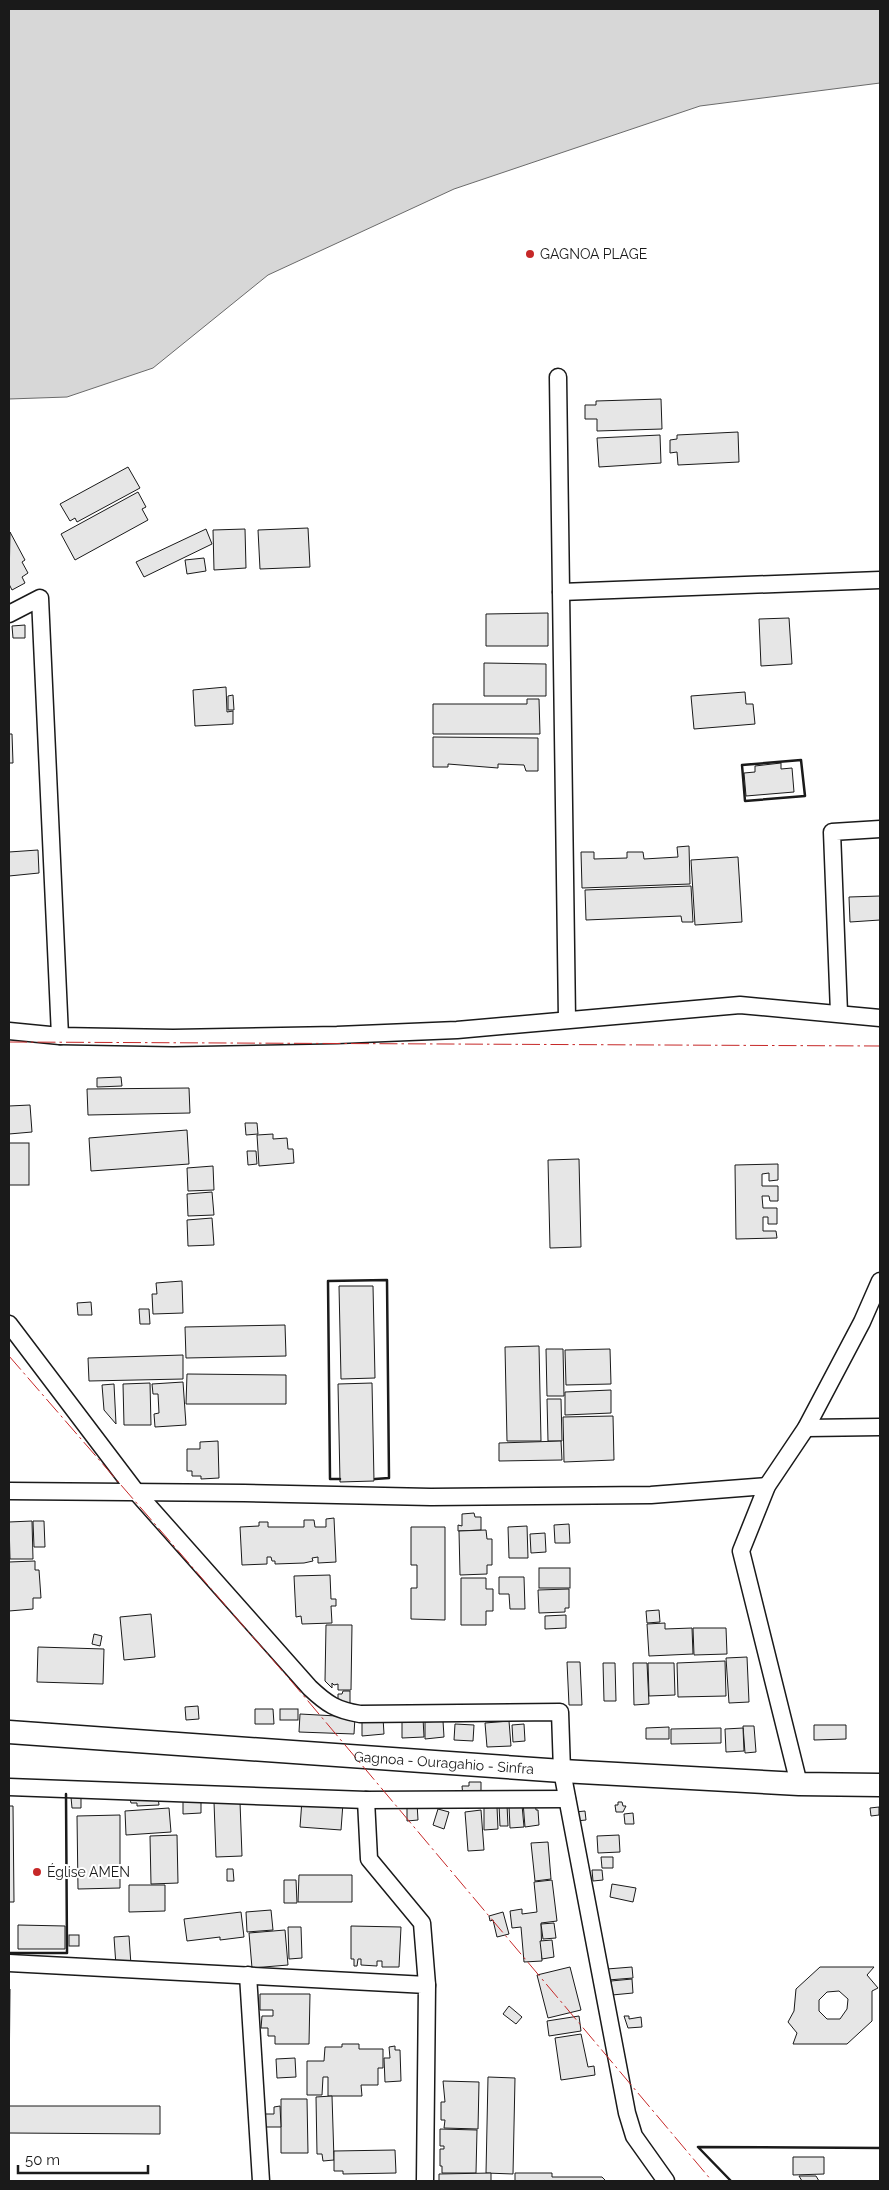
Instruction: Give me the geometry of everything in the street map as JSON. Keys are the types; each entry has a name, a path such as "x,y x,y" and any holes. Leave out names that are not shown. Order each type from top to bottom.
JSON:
{"main road":[{"name":"Gagnoa - Ouragahio - Sinfra","path":"9,1732 562,1771 799,1784 880,1785"}],"street":[{"path":"558,377 567,1019"},
{"path":"561,592 880,580"},
{"path":"9,614 40,598 60,1036"},
{"path":"839,1013 832,832 880,829"},
{"path":"9,1031 60,1036 173,1038 337,1035 457,1030 740,1005 880,1018"},
{"path":"799,1784 741,1551 767,1486 806,1428 862,1322 880,1280"},
{"path":"9,1324 137,1493 310,1688 327,1704 341,1711 360,1714 560,1712 562,1771 627,2113 634,2136 666,2181"},
{"path":"806,1428 880,1427"},
{"path":"9,1491 431,1497 601,1496 651,1495 767,1486"},
{"path":"9,1787 366,1800 567,1799"},
{"path":"366,1800 369,1859 422,1923 427,1985 425,2181"},
{"path":"9,1963 427,1985"},
{"path":"248,1975 261,2181"}],"shaded area":[{"path":"9,9 880,9 880,83 700,106 454,189 268,275 153,368 67,397 9,399"}],"building":[{"path":"661,399 662,429 597,431 597,419 585,419 585,405 596,405 596,401"},
{"path":"738,432 739,462 678,465 677,452 670,453 670,440 677,439 677,435"},
{"path":"660,435 661,463 599,467 597,438"},
{"path":"128,467 140,488 77,522 75,518 70,521 60,504"},
{"path":"138,492 146,507 142,509 148,520 75,560 61,534"},
{"path":"308,528 310,567 260,569 258,530"},
{"path":"206,529 212,544 144,577 136,562"},
{"path":"245,529 246,568 214,570 213,530"},
{"path":"10,532 25,560 22,562 28,573 22,577 25,583 12,590 9,584"},
{"path":"204,558 206,571 187,574 185,560"},
{"path":"548,613 548,646 486,646 486,614"},
{"path":"789,618 792,664 761,666 759,619"},
{"path":"25,625 25,638 13,638 12,626"},
{"path":"484,663 546,664 546,696 484,696"},
{"path":"226,687 227,712 233,711 233,724 195,726 193,690"},
{"path":"745,692 746,704 753,704 755,724 694,729 691,696"},
{"path":"233,695 234,710 228,710 228,696"},
{"path":"527,699 539,699 540,734 433,734 433,704 527,704"},
{"path":"9,734 12,734 13,763 9,763"},
{"path":"433,737 538,738 538,771 526,771 524,765 498,764 498,768 448,764 448,767 433,767"},
{"path":"781,763 781,769 792,768 794,792 746,796 744,773 755,772 755,766"},
{"path":"689,846 690,884 582,888 581,852 594,852 594,859 627,858 627,852 643,852 644,859 678,857 677,847"},
{"path":"38,850 39,873 9,876 9,852"},
{"path":"738,857 742,922 695,925 691,860"},
{"path":"691,886 693,922 682,922 681,916 586,920 585,890"},
{"path":"880,896 880,920 850,922 849,897"},
{"path":"121,1077 122,1086 97,1087 97,1078"},
{"path":"189,1088 190,1113 88,1115 87,1089"},
{"path":"30,1105 32,1132 9,1134 9,1106"},
{"path":"245,1123 257,1123 258,1134 246,1135"},
{"path":"187,1130 189,1164 91,1171 89,1138"},
{"path":"273,1134 273,1139 287,1138 288,1149 293,1149 294,1163 259,1166 257,1135"},
{"path":"9,1143 29,1143 29,1185 9,1185"},
{"path":"247,1151 256,1151 257,1164 248,1165"},
{"path":"579,1159 581,1247 550,1248 548,1160"},
{"path":"778,1164 778,1180 769,1181 769,1173 762,1174 762,1186 778,1186 778,1201 770,1201 769,1196 762,1196 763,1208 777,1208 777,1224 768,1224 768,1217 763,1217 763,1231 776,1231 777,1238 736,1239 735,1165"},
{"path":"213,1166 214,1190 188,1191 187,1168"},
{"path":"212,1192 214,1215 188,1216 187,1194"},
{"path":"212,1218 214,1245 188,1246 187,1220"},
{"path":"182,1281 183,1313 153,1314 152,1294 157,1294 156,1283"},
{"path":"339,1286 373,1286 375,1378 341,1379"},
{"path":"91,1302 92,1315 78,1315 77,1303"},
{"path":"139,1309 149,1309 150,1324 140,1324"},
{"path":"285,1325 286,1356 186,1358 185,1327"},
{"path":"539,1346 541,1441 507,1441 505,1347"},
{"path":"546,1349 563,1349 564,1396 547,1396"},
{"path":"610,1349 611,1384 566,1385 565,1350"},
{"path":"183,1355 183,1379 89,1381 88,1358"},
{"path":"187,1374 286,1375 286,1404 186,1404"},
{"path":"183,1382 186,1425 155,1427 154,1414 159,1413 158,1394 153,1394 152,1384"},
{"path":"150,1383 151,1425 124,1425 123,1384"},
{"path":"372,1383 374,1481 340,1482 338,1384"},
{"path":"114,1384 116,1424 104,1410 102,1385"},
{"path":"611,1390 611,1413 565,1415 565,1392"},
{"path":"547,1399 561,1399 562,1441 548,1441"},
{"path":"613,1416 614,1460 564,1462 563,1417"},
{"path":"218,1441 219,1478 201,1479 201,1476 192,1476 192,1471 187,1471 187,1449 200,1449 200,1442"},
{"path":"561,1441 562,1460 499,1461 499,1443"},
{"path":"474,1513 475,1517 481,1517 481,1530 458,1531 458,1525 462,1526 462,1514"},
{"path":"334,1518 336,1562 318,1563 318,1557 312,1558 313,1561 304,1563 275,1564 271,1557 267,1557 267,1564 242,1565 240,1527 259,1526 259,1522 268,1522 268,1527 304,1527 304,1520 314,1520 315,1527 326,1527 326,1519"},
{"path":"32,1521 33,1559 10,1559 9,1522"},
{"path":"33,1521 44,1521 45,1547 34,1547"},
{"path":"569,1524 570,1543 555,1543 554,1525"},
{"path":"527,1526 528,1558 509,1558 508,1527"},
{"path":"411,1527 445,1527 445,1620 411,1619 411,1588 417,1588 417,1565 411,1565"},
{"path":"486,1530 487,1539 492,1539 492,1565 487,1565 487,1574 460,1575 459,1531"},
{"path":"545,1533 546,1552 531,1553 530,1534"},
{"path":"35,1561 35,1570 39,1570 41,1598 33,1598 33,1609 9,1611 9,1562"},
{"path":"539,1568 570,1568 570,1588 539,1588"},
{"path":"330,1575 331,1599 336,1599 336,1606 331,1606 332,1623 302,1624 301,1616 296,1617 294,1576"},
{"path":"499,1577 524,1577 525,1609 510,1609 509,1594 499,1594"},
{"path":"461,1578 486,1578 486,1589 493,1589 493,1611 486,1611 486,1625 461,1625"},
{"path":"569,1589 569,1608 565,1608 565,1612 539,1613 538,1590"},
{"path":"659,1610 660,1622 647,1623 646,1611"},
{"path":"151,1614 155,1657 124,1660 120,1617"},
{"path":"566,1615 566,1628 545,1629 545,1616"},
{"path":"665,1623 665,1629 692,1628 693,1654 649,1656 647,1624"},
{"path":"326,1625 352,1625 351,1690 338,1690 338,1684 334,1685 332,1683 332,1688 325,1681"},
{"path":"693,1628 726,1628 727,1654 694,1655"},
{"path":"94,1634 102,1636 100,1646 92,1644"},
{"path":"38,1647 104,1649 103,1684 37,1682"},
{"path":"747,1657 749,1702 729,1703 726,1658"},
{"path":"725,1661 726,1696 678,1697 677,1663"},
{"path":"567,1662 580,1662 582,1705 569,1705"},
{"path":"603,1663 615,1663 616,1701 604,1701"},
{"path":"633,1663 647,1663 649,1704 634,1705"},
{"path":"648,1663 674,1663 675,1695 649,1696"},
{"path":"343,1691 350,1691 350,1703 338,1704 338,1694 342,1694"},
{"path":"198,1706 199,1719 186,1720 185,1707"},
{"path":"255,1709 273,1709 274,1724 255,1724"},
{"path":"280,1709 298,1709 298,1720 280,1720"},
{"path":"300,1714 355,1717 354,1734 299,1732"},
{"path":"383,1718 384,1734 362,1736 362,1719"},
{"path":"402,1718 423,1718 424,1737 402,1738"},
{"path":"443,1721 444,1737 425,1739 425,1722"},
{"path":"509,1721 511,1746 487,1747 485,1723"},
{"path":"455,1724 474,1725 473,1741 454,1740"},
{"path":"524,1724 525,1741 513,1742 512,1725"},
{"path":"814,1725 846,1725 846,1739 814,1740"},
{"path":"743,1726 754,1726 756,1752 745,1753"},
{"path":"669,1727 669,1739 646,1739 646,1728"},
{"path":"721,1728 721,1743 671,1744 671,1729"},
{"path":"743,1728 744,1751 726,1752 725,1729"},
{"path":"469,1782 481,1782 481,1797 463,1797 462,1786 469,1786"},
{"path":"71,1797 81,1797 81,1808 72,1808"},
{"path":"158,1797 159,1805 137,1806 137,1803 131,1803 130,1799"},
{"path":"201,1798 201,1813 183,1814 183,1799"},
{"path":"302,1800 343,1803 341,1830 300,1827"},
{"path":"535,1801 539,1825 525,1827 523,1802"},
{"path":"214,1802 240,1802 242,1856 216,1857"},
{"path":"618,1802 622,1802 623,1806 626,1806 623,1812 616,1812 615,1805 618,1805"},
{"path":"407,1803 417,1803 418,1820 407,1821"},
{"path":"499,1805 507,1805 508,1826 500,1826"},
{"path":"522,1805 524,1827 510,1828 509,1806"},
{"path":"9,1806 13,1806 14,1902 9,1902"},
{"path":"497,1807 498,1829 484,1830 484,1808"},
{"path":"879,1807 879,1815 871,1816 870,1808"},
{"path":"169,1808 171,1832 126,1835 125,1811"},
{"path":"438,1809 449,1812 444,1829 433,1825"},
{"path":"481,1810 484,1850 468,1851 465,1812"},
{"path":"585,1811 586,1820 576,1821 575,1812"},
{"path":"633,1813 634,1824 625,1824 624,1814"},
{"path":"120,1815 120,1888 78,1889 77,1816"},
{"path":"177,1835 178,1883 151,1884 150,1836"},
{"path":"619,1835 620,1852 598,1853 597,1836"},
{"path":"548,1842 551,1879 535,1881 531,1843"},
{"path":"601,1857 613,1857 613,1868 602,1868"},
{"path":"227,1869 233,1869 234,1881 227,1881"},
{"path":"592,1870 602,1870 603,1880 593,1881"},
{"path":"299,1875 352,1875 352,1902 298,1902"},
{"path":"284,1880 296,1880 297,1903 284,1903"},
{"path":"552,1880 557,1921 541,1923 542,1961 524,1962 521,1927 512,1928 510,1911 522,1909 522,1914 537,1912 534,1882"},
{"path":"612,1884 636,1888 633,1902 610,1897"},
{"path":"129,1885 165,1885 165,1911 129,1912"},
{"path":"271,1910 273,1930 247,1932 246,1912"},
{"path":"241,1912 244,1937 220,1940 220,1937 187,1941 184,1919"},
{"path":"503,1912 509,1934 497,1937 493,1920 490,1921 489,1916"},
{"path":"554,1923 556,1938 543,1939 541,1924"},
{"path":"18,1925 65,1926 65,1949 18,1949"},
{"path":"351,1926 401,1927 399,1967 382,1967 382,1961 377,1961 377,1966 361,1965 361,1959 358,1959 357,1966 354,1966 354,1959 351,1959"},
{"path":"288,1927 301,1927 302,1958 289,1959"},
{"path":"285,1930 288,1965 252,1968 249,1933"},
{"path":"69,1935 79,1935 79,1946 69,1946"},
{"path":"129,1936 131,1965 116,1966 114,1937"},
{"path":"552,1940 554,1957 542,1959 540,1941"},
{"path":"570,1967 581,2010 548,2018 537,1975"},
{"path":"632,1967 633,1978 608,1980 607,1969"},
{"path":"820,1967 874,1967 867,1975 878,1988 872,1991 872,2021 847,2044 793,2044 797,2033 788,2022 794,2011 796,1989","holes":["839,1991 848,1999 847,2009 840,2019 827,2019 819,2011 819,2000 827,1992"]},
{"path":"632,1979 633,1993 612,1995 611,1981"},
{"path":"9,1989 10,1989 9,2091"},
{"path":"260,1994 310,1994 309,2044 275,2044 275,2036 268,2036 268,2028 261,2028 262,2016 273,2016 273,2010 260,2010"},
{"path":"509,2006 522,2017 516,2024 503,2014"},
{"path":"579,2016 581,2031 549,2036 547,2021"},
{"path":"624,2016 629,2016 629,2019 641,2017 642,2027 628,2028"},
{"path":"581,2034 588,2067 594,2066 595,2075 561,2080 555,2038"},
{"path":"342,2044 359,2044 359,2049 383,2049 383,2068 378,2068 378,2085 361,2085 362,2096 328,2096 328,2077 323,2077 322,2095 307,2095 307,2061 324,2061 325,2047 342,2047"},
{"path":"395,2046 395,2050 400,2050 401,2081 385,2082 384,2058 390,2058 389,2047"},
{"path":"295,2058 296,2077 277,2078 276,2059"},
{"path":"488,2077 515,2078 513,2174 486,2173"},
{"path":"443,2081 479,2082 478,2129 444,2128 445,2120 441,2120 441,2102 445,2102"},
{"path":"332,2096 334,2160 323,2161 322,2154 317,2154 316,2097"},
{"path":"281,2099 307,2099 308,2153 281,2153"},
{"path":"9,2106 160,2106 160,2134 9,2133"},
{"path":"280,2106 281,2127 260,2127 260,2114 274,2114 274,2107"},
{"path":"440,2129 477,2130 476,2173 442,2173 440,2149 444,2149 444,2146 440,2146"},
{"path":"395,2150 396,2173 343,2174 343,2171 334,2171 334,2151"},
{"path":"793,2157 824,2157 824,2174 793,2175"},
{"path":"491,2173 491,2181 439,2181 439,2174"},
{"path":"515,2173 552,2173 552,2177 602,2177 606,2181 515,2181"},
{"path":"799,2176 816,2176 819,2181 802,2181"}],"wall":[{"path":"801,760 805,796 745,801 742,765 801,760"},
{"path":"340,1479 330,1479 328,1281 387,1280 389,1478 375,1479"},
{"path":"9,1953 67,1953 66,1794"},
{"path":"731,2181 698,2147 880,2148"}],"power":[{"path":"9,1042 880,1046"},
{"path":"9,1356 292,1682 712,2181"}],"place":[{"name":"GAGNOA PLAGE","path":"530,254"},
{"name":"Église AMEN","path":"37,1872"}]}
